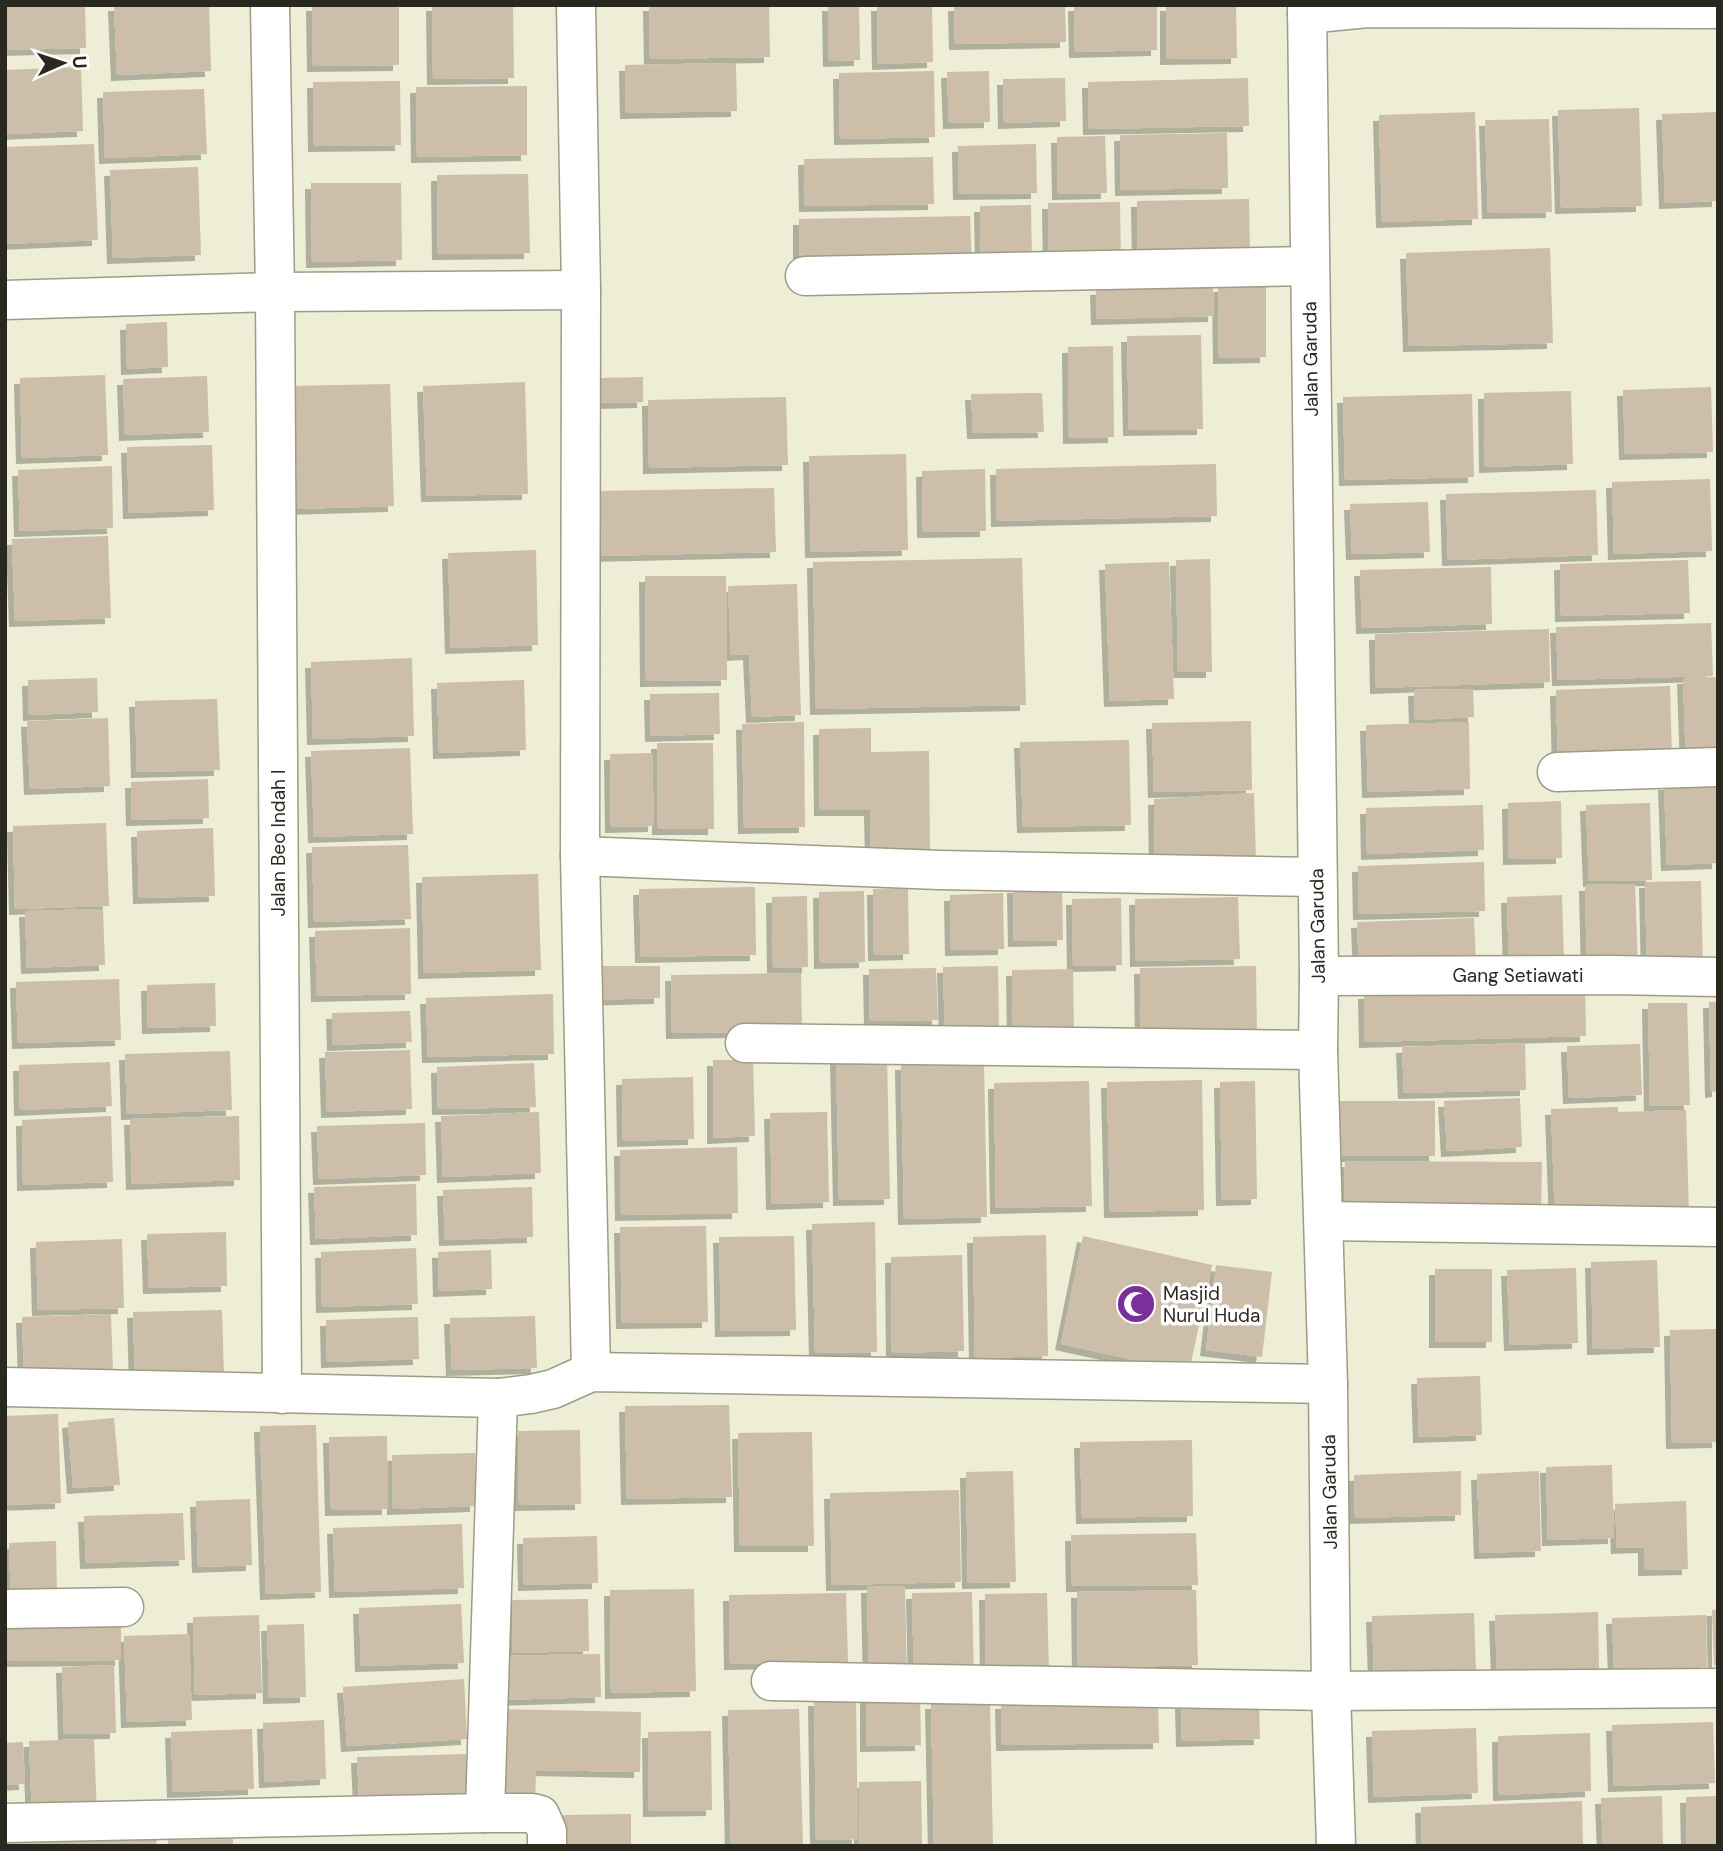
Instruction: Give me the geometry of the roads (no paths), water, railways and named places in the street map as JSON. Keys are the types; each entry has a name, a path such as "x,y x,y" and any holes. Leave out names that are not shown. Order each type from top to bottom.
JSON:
{"street":[{"name":"Jalan Beo Indah I","path":"270,5 275,292 282,1394"},
{"path":"576,5 581,290 580,856 590,1373"},
{"path":"1307,10 1367,7 1718,9"},
{"name":"Jalan Garuda","path":"1307,10 1318,1050 1328,1384 1331,1691 1336,1846"},
{"path":"805,276 1309,266"},
{"path":"5,300 275,292 581,290"},
{"path":"1557,772 1718,766"},
{"path":"580,856 939,870 1317,877"},
{"name":"Gang Setiawati","path":"1319,976 1718,977"},
{"path":"745,1043 1318,1050"},
{"path":"1324,1221 1718,1227"},
{"path":"5,1387 498,1398 553,1389 590,1373 1328,1384"},
{"path":"485,1813 498,1398"},
{"path":"5,1609 124,1607"},
{"path":"771,1681 1331,1691 1718,1688"},
{"path":"5,1823 533,1813 540,1815 546,1826 547,1846"}],"place":[{"name":"Masjid Nurul Huda","path":"1136,1304"}]}
